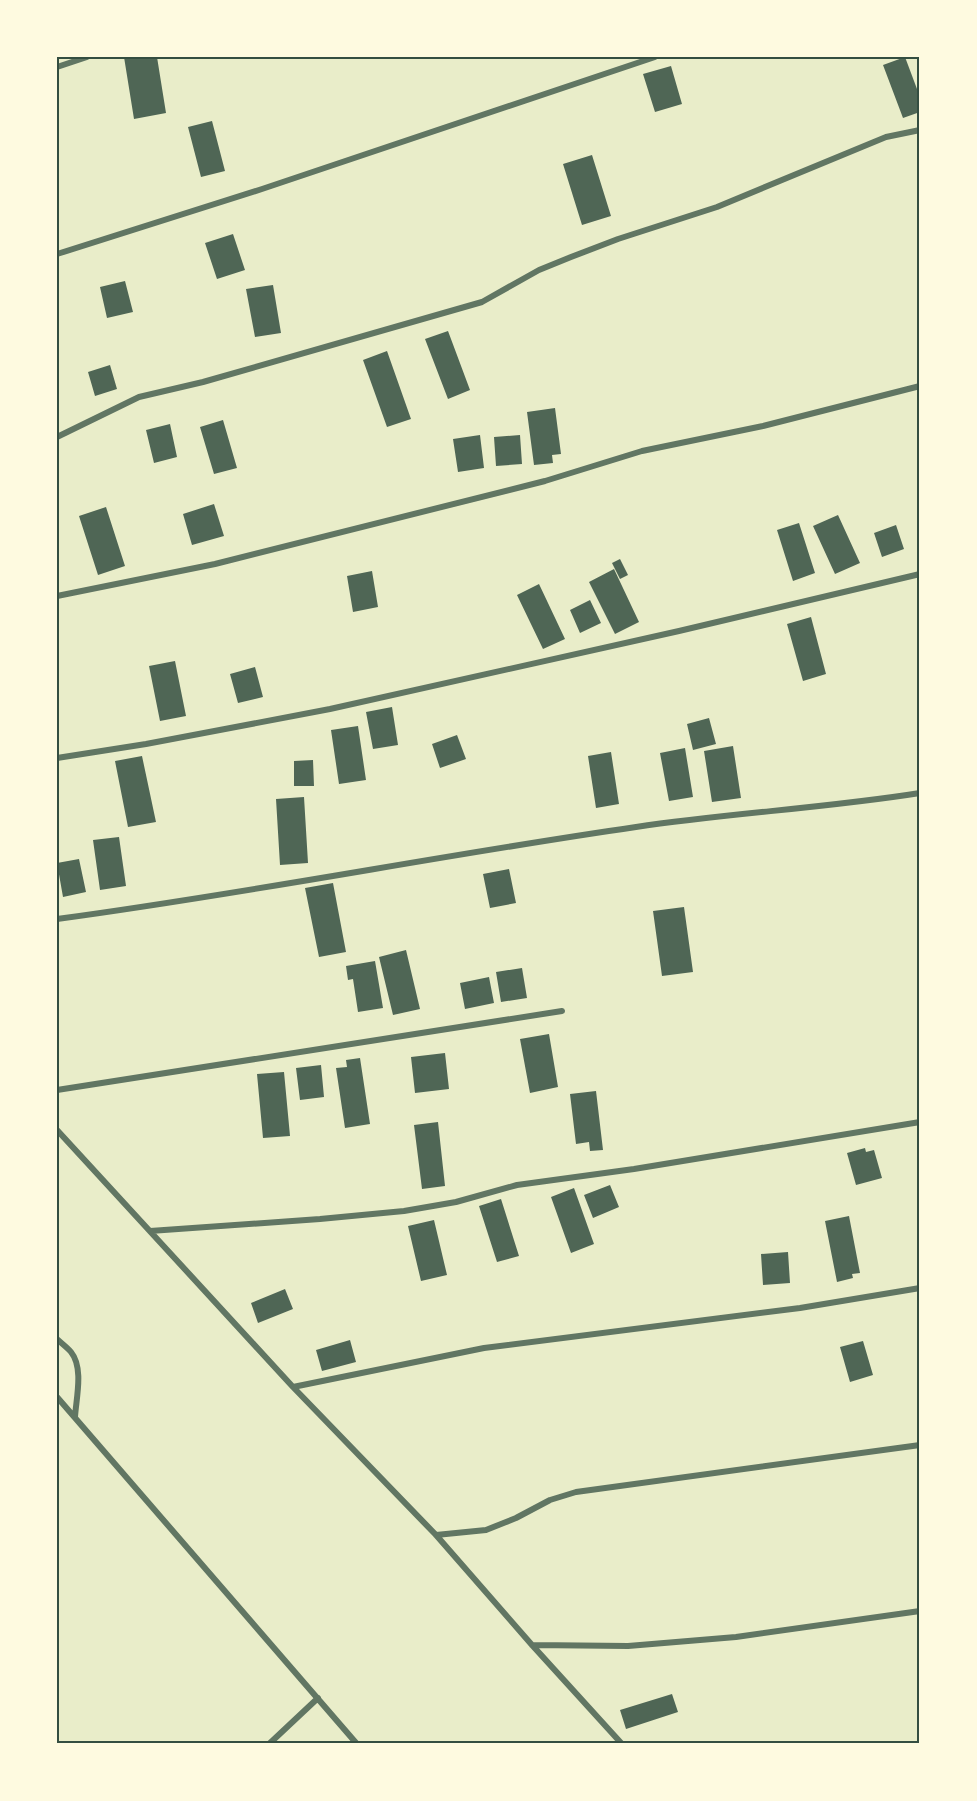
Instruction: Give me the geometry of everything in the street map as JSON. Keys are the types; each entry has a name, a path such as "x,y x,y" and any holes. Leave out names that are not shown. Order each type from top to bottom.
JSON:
{"street":[{"path":"57,67 87,57"},
{"path":"57,254 262,189 655,57"},
{"path":"57,437 139,397 203,382 482,302 538,270 571,257 618,239 717,207 886,137 920,130"},
{"path":"57,596 215,564 545,481 642,451 763,426 920,386"},
{"path":"57,758 146,744 330,709 667,634 920,574"},
{"path":"57,919 162,905 637,826 920,793"},
{"path":"57,1090 562,1011"},
{"path":"150,1232 404,1211 456,1202 517,1185 633,1169 920,1122"},
{"path":"57,1130 293,1387 436,1535 532,1646 622,1744"},
{"path":"293,1387 484,1348 800,1308 920,1288"},
{"path":"57,1339 71,1352 75,1360 77,1372 75,1417"},
{"path":"57,1396 357,1744"},
{"path":"436,1535 486,1530 516,1518 550,1500 576,1492 920,1445"},
{"path":"532,1646 628,1646 736,1637 920,1611"},
{"path":"269,1744 318,1698"}],"building":[{"path":"124,57 157,57 166,113 134,119"},
{"path":"905,57 920,97 920,112 903,118 883,65"},
{"path":"671,66 682,104 655,112 643,74"},
{"path":"212,121 225,171 201,177 188,127"},
{"path":"592,155 611,216 582,225 563,164"},
{"path":"233,234 245,270 217,279 205,243"},
{"path":"125,281 133,312 107,318 100,287"},
{"path":"273,285 281,333 255,337 246,289"},
{"path":"448,331 470,390 448,399 425,339"},
{"path":"387,351 411,419 387,427 363,360"},
{"path":"110,365 117,389 95,396 88,372"},
{"path":"555,408 561,454 552,455 553,463 534,465 527,412"},
{"path":"223,420 237,468 214,474 200,427"},
{"path":"170,424 177,457 154,463 146,430"},
{"path":"480,435 484,468 458,472 453,439"},
{"path":"520,435 522,464 496,466 494,437"},
{"path":"214,504 224,536 192,545 183,514"},
{"path":"106,507 125,566 98,575 79,516"},
{"path":"838,515 860,563 835,574 813,526"},
{"path":"799,523 815,573 793,581 777,530"},
{"path":"896,525 904,549 882,557 874,533"},
{"path":"620,559 628,575 620,579 612,563"},
{"path":"614,569 639,622 615,634 589,582"},
{"path":"372,571 378,607 353,612 347,576"},
{"path":"539,584 565,639 543,649 517,595"},
{"path":"590,600 601,623 580,633 570,610"},
{"path":"811,617 826,674 803,681 787,624"},
{"path":"175,661 186,716 160,721 149,666"},
{"path":"255,667 263,697 238,703 230,674"},
{"path":"392,707 398,745 373,749 366,712"},
{"path":"709,718 716,744 693,750 687,724"},
{"path":"358,726 366,780 339,784 331,730"},
{"path":"457,735 466,759 440,768 432,744"},
{"path":"733,746 741,798 712,802 704,751"},
{"path":"685,748 693,797 669,801 660,753"},
{"path":"611,752 619,804 596,808 588,756"},
{"path":"142,756 156,822 128,827 115,761"},
{"path":"313,760 314,786 294,786 294,761"},
{"path":"304,797 308,863 280,865 276,799"},
{"path":"119,837 126,886 100,890 93,840"},
{"path":"79,859 86,892 63,897 57,863"},
{"path":"509,869 516,903 490,908 483,874"},
{"path":"333,883 346,952 319,957 305,888"},
{"path":"684,907 693,972 662,976 653,911"},
{"path":"406,950 420,1009 393,1015 379,957"},
{"path":"375,961 383,1008 358,1012 353,979 348,980 346,966"},
{"path":"522,968 527,998 501,1002 496,972"},
{"path":"489,977 494,1003 465,1009 460,983"},
{"path":"549,1034 558,1087 530,1093 520,1039"},
{"path":"445,1053 449,1089 415,1093 411,1057"},
{"path":"360,1058 370,1124 345,1128 336,1068 347,1067 346,1060"},
{"path":"321,1065 324,1097 300,1100 296,1068"},
{"path":"284,1072 290,1136 263,1138 257,1074"},
{"path":"596,1091 603,1150 590,1151 589,1142 576,1144 570,1094"},
{"path":"438,1122 445,1186 422,1189 414,1125"},
{"path":"865,1148 866,1152 874,1150 882,1178 856,1185 847,1153"},
{"path":"610,1185 619,1207 593,1218 584,1195"},
{"path":"574,1188 594,1244 571,1253 551,1197"},
{"path":"501,1199 519,1256 497,1262 479,1206"},
{"path":"849,1216 860,1273 852,1274 853,1278 837,1282 825,1221"},
{"path":"434,1220 447,1275 421,1281 408,1226"},
{"path":"788,1252 790,1283 763,1285 761,1254"},
{"path":"285,1289 293,1309 258,1323 251,1303"},
{"path":"350,1340 356,1362 322,1371 316,1350"},
{"path":"863,1341 873,1375 850,1382 840,1347"},
{"path":"672,1694 678,1712 626,1729 620,1710"}]}
